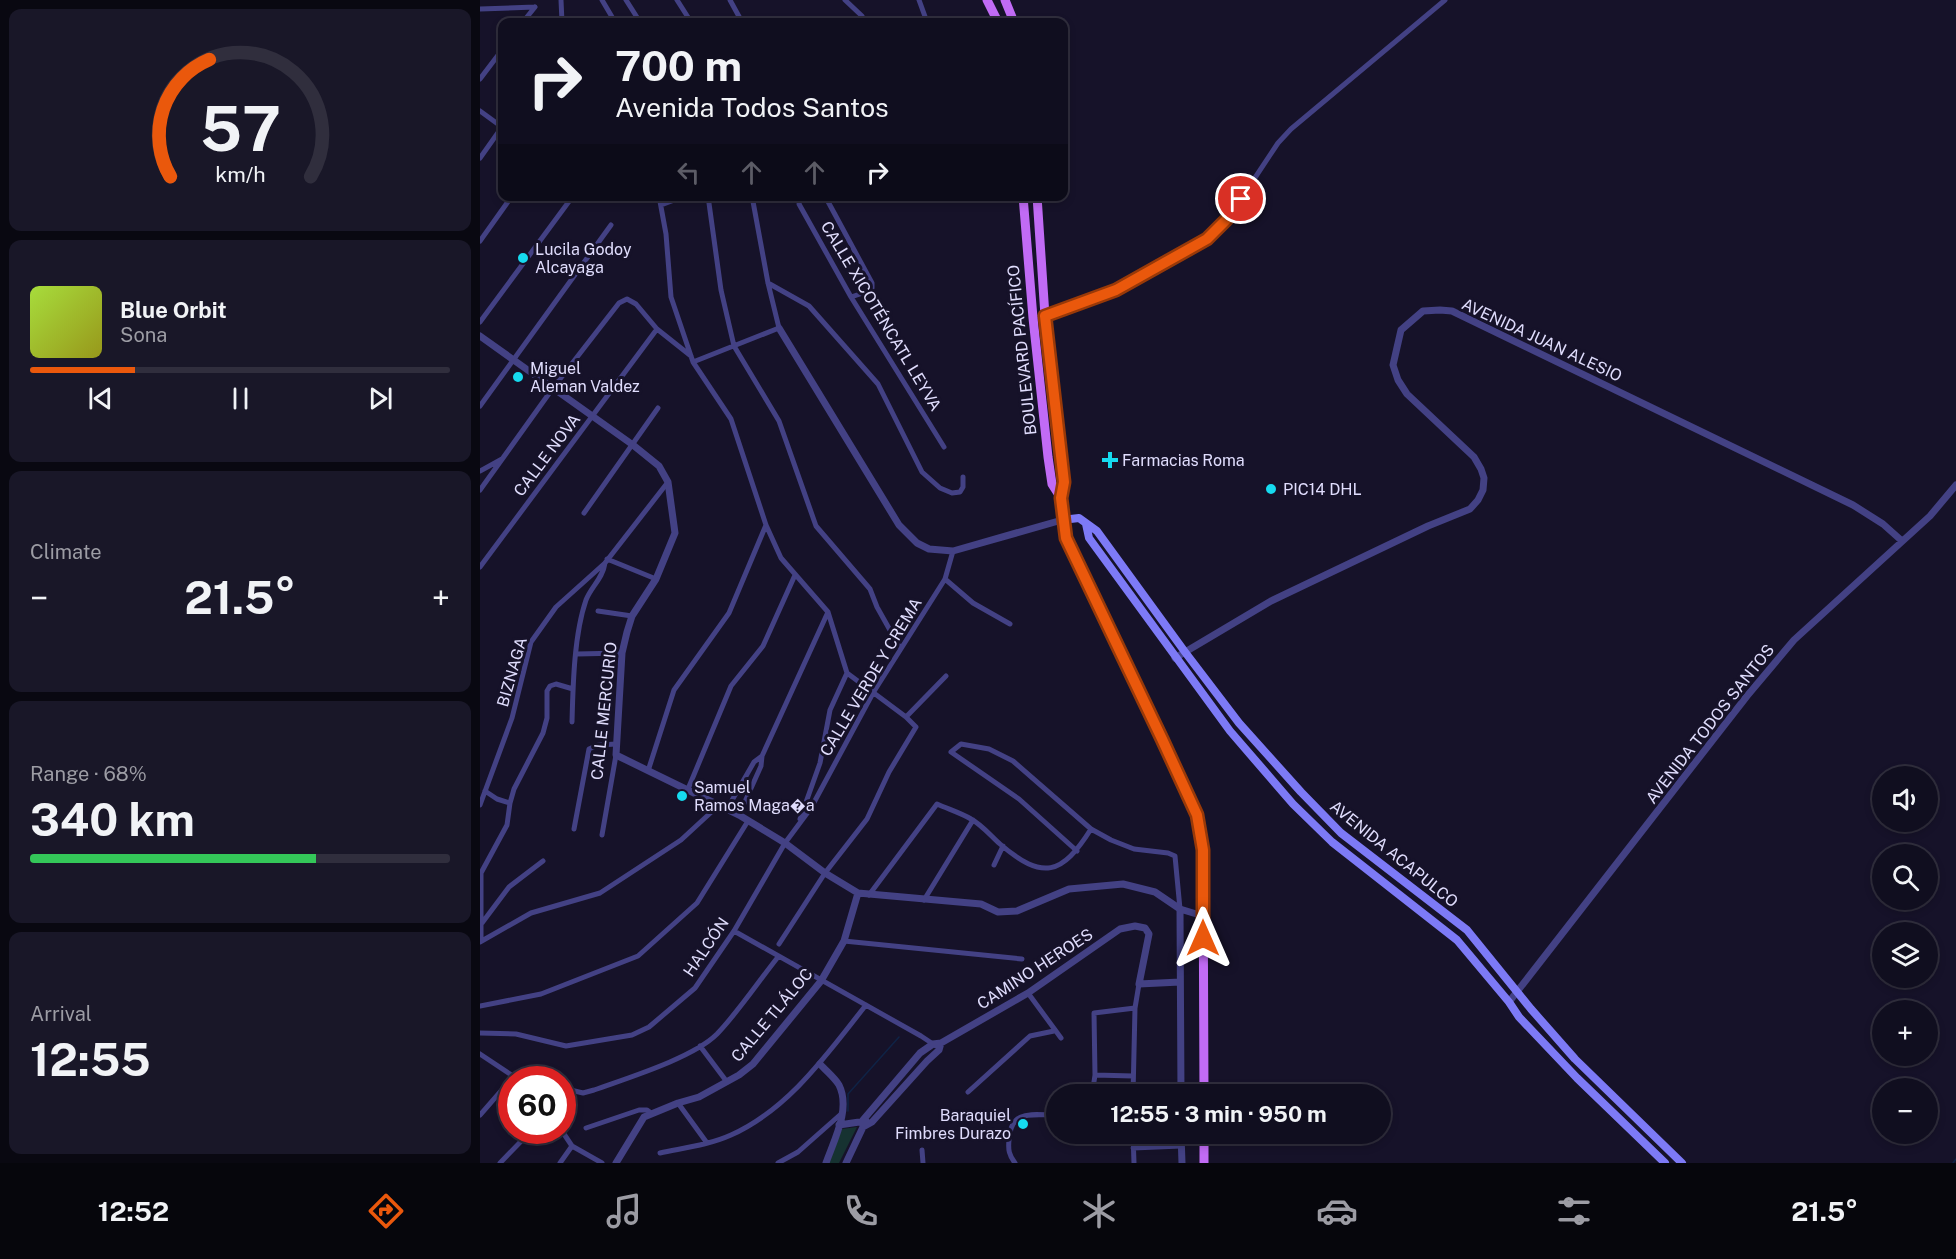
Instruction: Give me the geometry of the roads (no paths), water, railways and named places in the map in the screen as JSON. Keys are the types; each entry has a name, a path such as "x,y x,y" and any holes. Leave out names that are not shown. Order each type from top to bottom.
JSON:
{"main road":[{"path":"987,0 996,18"},
{"path":"1005,0 1012,18"},
{"name":"BOULEVARD PACÍFICO","path":"1023,201 1048,457 1052,484 1061,498"},
{"name":"BOULEVARD PACÍFICO","path":"1037,201 1045,316 1064,482 1061,498 1066,538 1197,815 1203,850 1204,1084"},
{"path":"1062,520 1079,518 1086,524"},
{"name":"AVENIDA ACAPULCO","path":"1086,524 1097,531 1239,723 1301,792 1341,833 1467,930 1575,1059 1682,1163"},
{"name":"AVENIDA ACAPULCO","path":"1086,524 1089,538 1175,658 1230,731 1293,804 1332,842 1457,940 1519,1017 1577,1078 1665,1163"},
{"path":"1204,1144 1204,1163"}],"street":[{"path":"492,0 493,8"},
{"path":"561,0 562,18"},
{"path":"626,0 637,18"},
{"path":"679,0 689,18"},
{"path":"730,0 740,18"},
{"path":"845,0 863,18"},
{"path":"919,0 926,18"},
{"path":"1033,318 1045,316 1116,290 1207,239 1229,217 1278,143 1444,0"},
{"path":"603,1 613,18"},
{"path":"480,9 535,3"},
{"path":"526,18 535,3"},
{"path":"480,79 498,55"},
{"path":"480,111 498,124"},
{"path":"480,158 498,133"},
{"path":"480,241 508,201"},
{"path":"480,322 569,201"},
{"path":"660,201 666,234 671,297 692,359 731,419 766,525 782,558 828,612 847,673 916,727 889,772 867,819 825,873 779,944"},
{"path":"661,205 672,201"},
{"path":"709,201 721,290 734,346 779,421 816,526 870,589 877,607 900,648"},
{"path":"753,201 768,284 779,328 899,525 917,543 928,549 953,551 1062,520"},
{"name":"CALLE XICOTÉNCATL LEYVA","path":"798,201 851,297 944,447"},
{"path":"828,201 872,283 869,291 851,297"},
{"path":"480,406 611,225"},
{"path":"768,284 809,306 878,384 922,472 940,488 952,493 960,492 963,487 963,477"},
{"path":"480,490 553,388 619,303 627,299 636,304 657,329 692,359"},
{"name":"AVENIDA JUAN ALESIO","path":"1175,658 1272,601 1470,508 1478,500 1484,478 1474,457 1407,394 1398,380 1393,365 1401,330 1423,311 1452,311 1641,402 1853,505 1883,524 1902,542"},
{"path":"692,359 734,346 779,328"},
{"name":"CALLE NOVA","path":"480,567 657,329"},
{"name":"CALLE MERCURIO","path":"480,336 633,445 659,466 668,482 675,533 656,579 632,616 622,654 616,755 602,835"},
{"path":"584,513 658,408"},
{"path":"480,471 505,458"},
{"name":"BIZNAGA","path":"480,805 512,718 531,642 556,607 606,561 668,482"},
{"name":"AVENIDA TODOS SANTOS","path":"1509,1002 1747,696 1794,640 1930,516 1956,484"},
{"path":"648,771 674,690 729,613 766,525"},
{"name":"CALLE VERDE Y CREMA","path":"785,843 811,808 873,693 945,579 953,551"},
{"path":"572,722 573,689 581,621 586,598 604,571 606,561 656,579"},
{"path":"688,789 731,686 763,646 795,575"},
{"path":"945,579 973,603 1010,624"},
{"path":"598,611 632,616"},
{"path":"739,815 762,766 762,756 828,612"},
{"path":"577,654 622,654"},
{"path":"798,826 820,763 830,710 847,673"},
{"path":"906,717 946,676"},
{"path":"480,942 481,873 507,825 514,789 543,733 547,717 547,691 550,686 556,684 573,689"},
{"path":"574,829 590,748 616,744"},
{"path":"1077,851 1019,800 951,752 961,744 989,749 1013,761 1091,829 1134,849 1175,856 1180,909 1181,1084"},
{"path":"616,755 739,815 858,893 981,904 998,912 1008,912 1017,911 1069,889 1123,884 1155,892 1180,909 1203,916"},
{"path":"727,809 753,762 762,756"},
{"path":"485,791 497,799 510,803"},
{"path":"869,895 937,804 973,820 1002,846 1035,867 1048,869 1064,862 1077,851 1091,829"},
{"path":"480,942 531,913 600,893 681,840 719,805"},
{"path":"924,900 973,820"},
{"path":"480,1006 541,994 638,956 697,903 748,821"},
{"name":"HALCÓN","path":"480,1033 516,1034 567,1046 632,1035 649,1027 695,988 734,931 785,843"},
{"path":"994,865 1002,846"},
{"path":"481,924 509,887 543,861"},
{"name":"CALLE TLÁLOC","path":"616,1163 639,1122 651,1113 699,1097 727,1082 753,1064 821,981 844,941 858,893"},
{"name":"CAMINO HEROES","path":"938,1046 1028,993 1120,929 1135,926 1145,928 1149,934 1140,984"},
{"path":"734,931 938,1046"},
{"path":"844,941 1022,959"},
{"path":"576,1091 583,1093 594,1090 663,1065 700,1047 716,1035 778,957"},
{"path":"1133,1084 1135,1008 1140,984 1180,982"},
{"path":"1028,993 1061,1038"},
{"path":"660,1153 707,1143 731,1135 765,1116 806,1080 866,1005"},
{"path":"1094,1084 1094,1013 1135,1008"},
{"path":"968,1092 1030,1036 1054,1031"},
{"path":"839,1125 872,1122 938,1046"},
{"path":"846,1163 863,1124 920,1053 938,1046"},
{"path":"700,1047 727,1082"},
{"path":"480,1054 498,1066"},
{"path":"820,1064 837,1083 842,1093 843,1104 839,1125 826,1163"},
{"path":"1095,1075 1133,1076"},
{"path":"480,1115 498,1096"},
{"path":"678,1103 707,1143"},
{"path":"586,1128 639,1110 647,1110 651,1113"},
{"path":"778,1163 798,1152 841,1114"},
{"path":"1015,1163 1008,1153 1010,1128 1015,1120 1023,1115 1046,1115"},
{"path":"500,1163 518,1144"},
{"path":"1134,1144 1134,1163"},
{"path":"560,1163 572,1146 603,1163"},
{"path":"1134,1148 1181,1146 1182,1163"},
{"path":"922,1150 923,1163"}],"waterway":[{"path":"848,1111 848,1094 899,1037"},
{"path":"1953,1163 1956,1159"}],"place":[{"name":"Lucila Godoy Alcayaga","path":"523,258"},
{"name":"Miguel Aleman Valdez","path":"518,377"},
{"name":"Farmacias Roma","path":"1110,460"},
{"name":"PIC14 DHL","path":"1271,489"},
{"name":"Samuel Ramos Maga�a","path":"682,796"},
{"name":"Baraquiel Fimbres Durazo","path":"1023,1124"}]}
